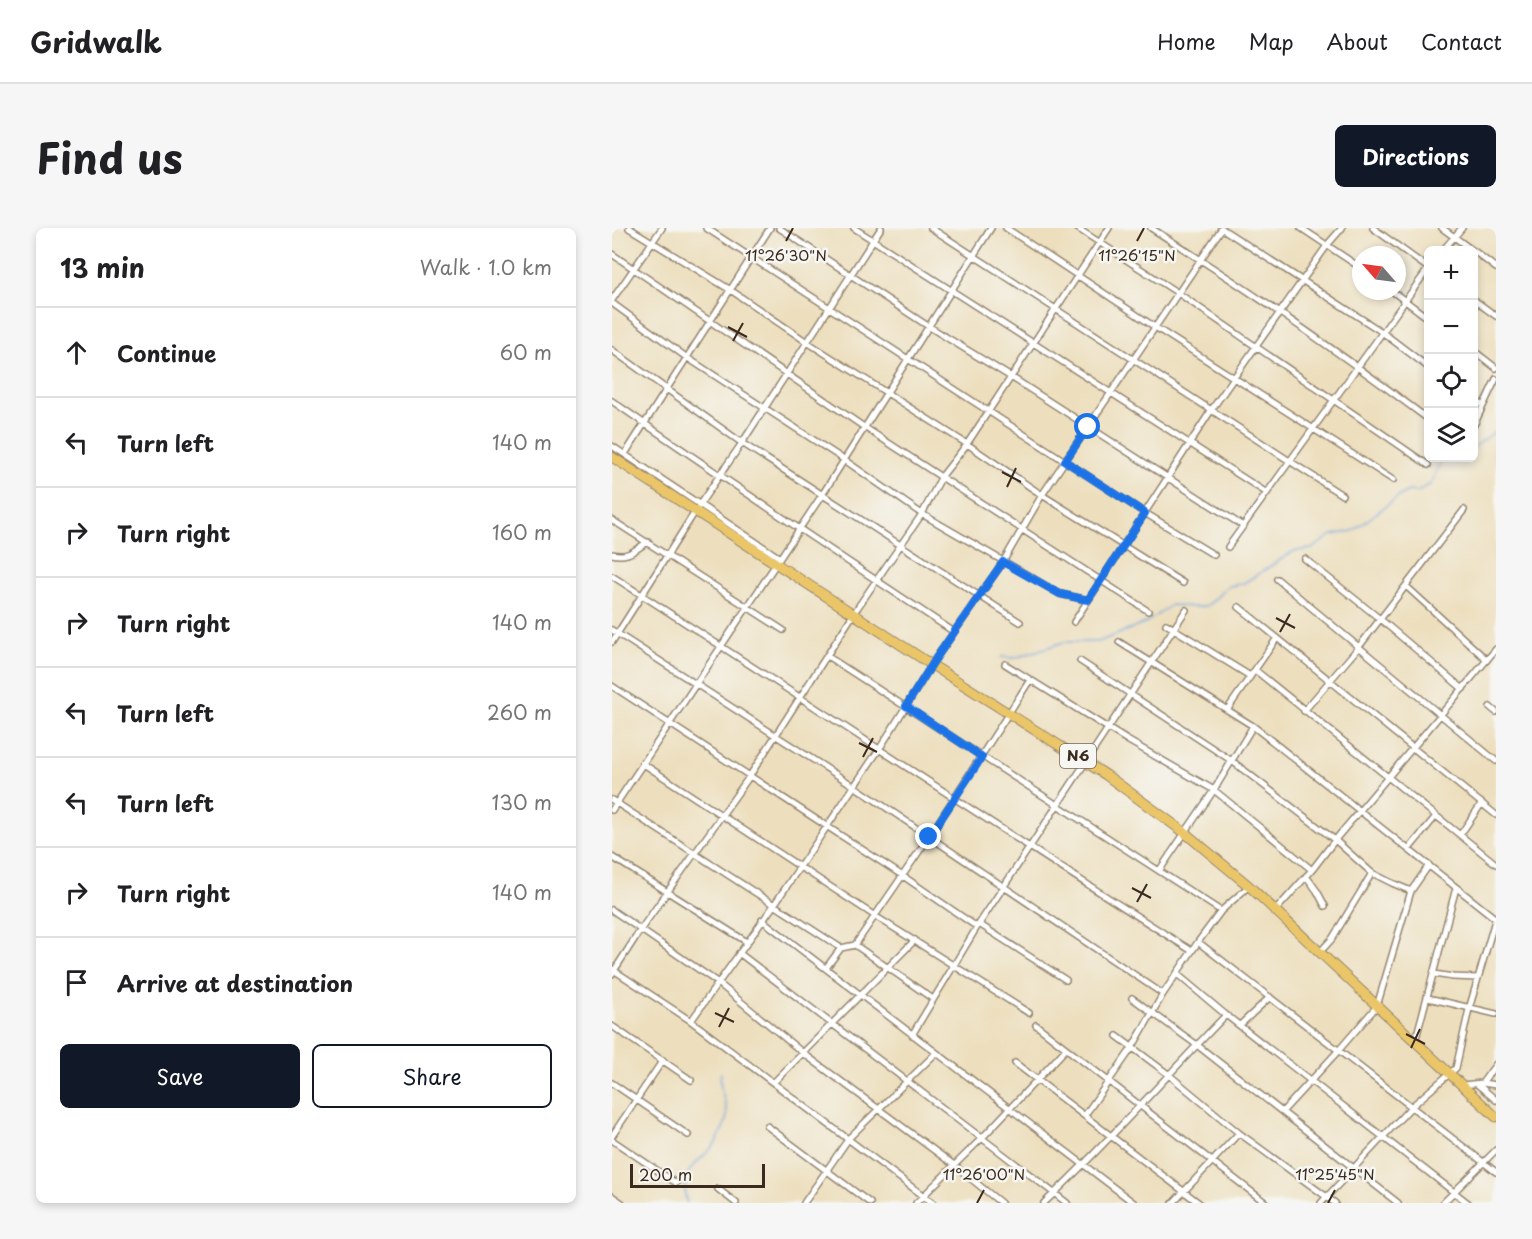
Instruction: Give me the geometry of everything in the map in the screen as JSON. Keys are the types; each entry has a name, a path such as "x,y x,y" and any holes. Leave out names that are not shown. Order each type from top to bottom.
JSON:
{"highway":[{"name":"N6","path":"613,461 697,508 779,560 932,665 1085,761 1185,832 1249,886 1496,1118"}],"street":[{"path":"629,228 729,289 1042,495 1183,584"},
{"path":"662,228 612,301 686,357 843,459 922,514 1060,594 1088,600"},
{"path":"706,228 1145,513 1214,555"},
{"path":"625,454 770,228"},
{"path":"779,228 928,327 1011,377 1243,526"},
{"path":"854,228 1267,493"},
{"path":"612,642 615,632 642,596 697,508 742,443 881,228"},
{"path":"931,228 1342,495"},
{"path":"612,810 614,801 669,724 801,528 991,228"},
{"path":"1006,228 1393,480"},
{"path":"1077,228 1178,293 1428,465"},
{"path":"933,1203 691,1021 613,971 749,777 854,613 922,514 942,476 967,444 1109,228"},
{"path":"1150,228 1280,312 1358,366 1424,416"},
{"path":"691,1021 880,748 932,665 1003,562 1042,495 1222,228 1382,332 1424,364"},
{"path":"1301,228 1352,261"},
{"path":"1074,622 1234,377 1328,244 1342,228"},
{"path":"1373,228 1424,265"},
{"path":"1442,228 1466,246"},
{"path":"1446,246 1462,228"},
{"path":"612,254 864,427 1148,611"},
{"path":"1478,255 1496,268"},
{"path":"1406,299 1424,274"},
{"path":"1228,547 1405,300 1424,315"},
{"path":"1478,303 1496,316"},
{"path":"612,350 742,443 1020,622"},
{"path":"1477,354 1496,368"},
{"path":"1478,416 1496,379"},
{"path":"612,401 719,476 801,528 954,632"},
{"path":"1478,403 1483,406"},
{"path":"612,446 697,508"},
{"path":"1304,711 1358,648 1464,510"},
{"path":"612,520 783,630"},
{"path":"612,554 623,556 648,543"},
{"path":"1305,559 1463,689"},
{"path":"612,576 880,748 1029,848 1192,951"},
{"path":"1277,579 1440,717 1496,761"},
{"path":"1406,586 1487,660"},
{"path":"1239,607 1496,815"},
{"path":"912,1035 978,925 1186,610"},
{"path":"1166,624 1250,676"},
{"path":"615,632 854,786 1163,994"},
{"path":"1227,710 1277,638"},
{"path":"1119,642 1253,726 1496,918 1469,1009 1456,1068 1411,1107 1321,1203"},
{"path":"1275,911 1312,870 1496,649"},
{"path":"827,656 1221,912"},
{"path":"1080,661 1232,761 1335,840 1372,873 1411,891"},
{"path":"1005,664 1108,728 1215,790 1312,870"},
{"path":"1255,670 1496,864"},
{"path":"826,968 841,948 855,945 982,757 1030,680"},
{"path":"612,686 749,777 1066,980"},
{"path":"1490,707 1496,712"},
{"path":"1159,871 1215,790 1253,726"},
{"path":"642,763 875,916 1029,1013"},
{"path":"614,801 841,948"},
{"path":"1460,835 1482,803"},
{"path":"1408,849 1436,816"},
{"path":"612,857 747,942"},
{"path":"1282,1111 1377,1006 1411,891 1429,866"},
{"path":"1318,953 1332,939 1372,873"},
{"path":"1306,876 1325,906"},
{"path":"1085,1115 1132,1048 1163,994 1198,942 1221,912 1249,886"},
{"path":"1415,1042 1456,888"},
{"path":"612,910 717,982 803,1053 954,1165 1000,1203"},
{"path":"762,920 1134,1203"},
{"path":"774,1082 915,940"},
{"path":"1198,942 1496,1172"},
{"path":"855,945 933,999"},
{"path":"739,953 1067,1203"},
{"path":"1177,974 1226,1015 1468,1203"},
{"path":"1434,974 1478,978"},
{"path":"1240,1025 1270,997"},
{"path":"1132,998 1197,1045 1398,1203"},
{"path":"1428,998 1496,1014"},
{"path":"1044,1203 1113,1136 1168,1074 1226,1015"},
{"path":"1036,1025 1266,1203"},
{"path":"612,1026 691,1080"},
{"path":"1117,1036 1168,1074 1239,1133 1335,1203"},
{"path":"916,1203 982,1138 1066,1049"},
{"path":"804,1203 849,1138 936,1053"},
{"path":"663,1060 612,1138 676,1183"},
{"path":"1015,1063 1199,1203"},
{"path":"1479,1083 1496,1064"},
{"path":"612,1083 688,1135"},
{"path":"1479,1083 1496,1100"},
{"path":"1461,1085 1479,1083 1496,1085"},
{"path":"767,1126 870,1203"},
{"path":"1173,1203 1239,1133"},
{"path":"1443,1203 1496,1150"},
{"path":"718,1190 736,1203"},
{"path":"612,1196 622,1203"}],"waterway":[{"path":"1478,444 1496,431"},
{"path":"1001,657 1015,658 1064,642 1098,642 1146,623 1171,605 1203,607 1226,587 1244,583 1294,551 1312,549 1332,535 1353,531 1408,491 1417,492 1431,484 1442,462"},
{"path":"687,1203 685,1190 689,1172 715,1144 726,1120 721,1073"}],"route":[{"path":"929,837 982,757 906,706 936,658 1003,562 1060,594 1088,600 1145,513 1065,461 1088,427"}]}
